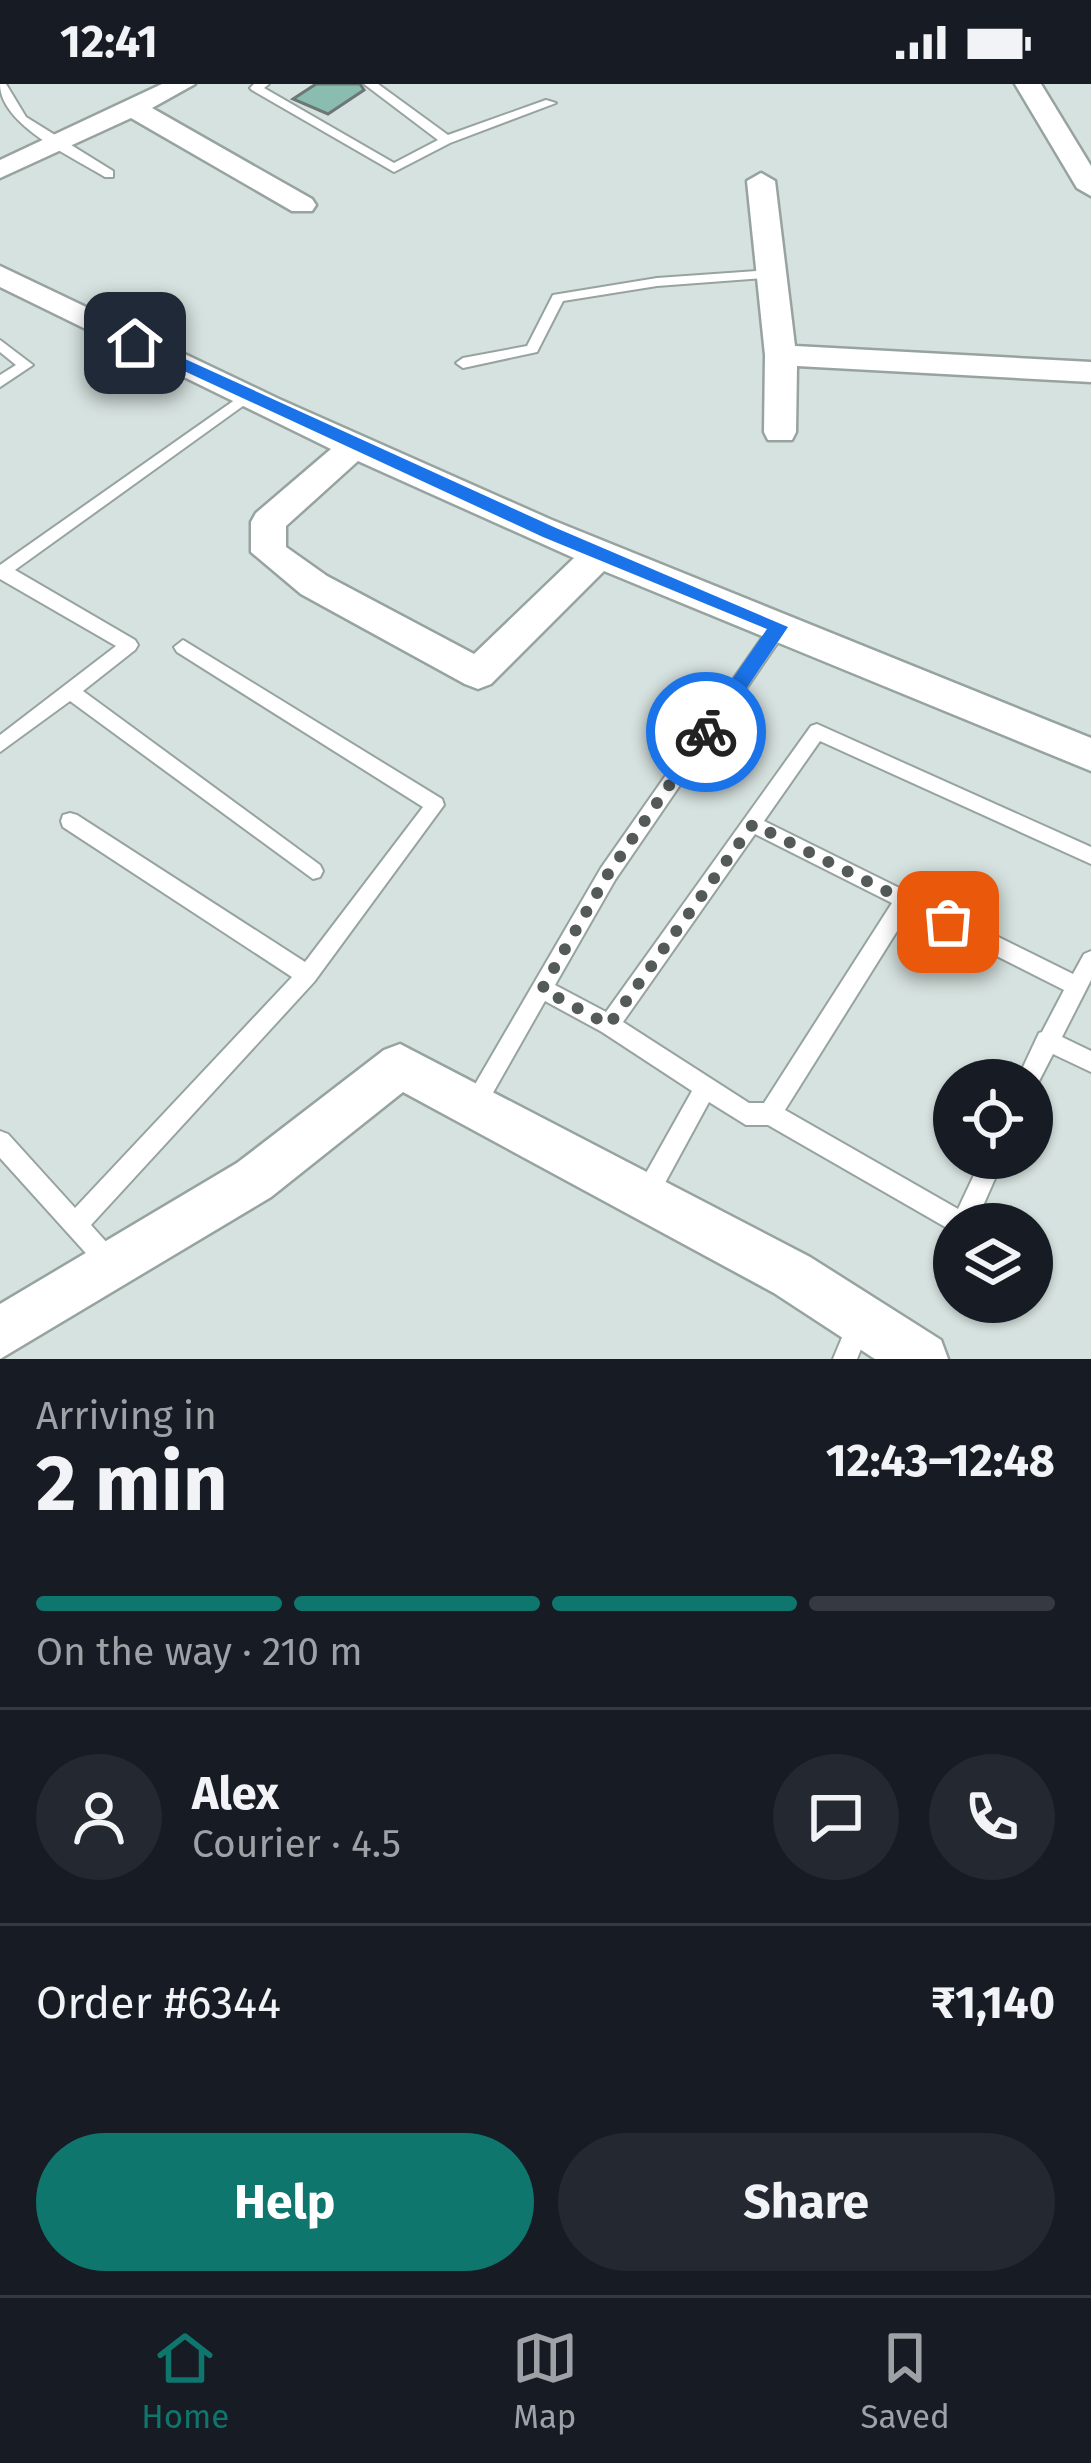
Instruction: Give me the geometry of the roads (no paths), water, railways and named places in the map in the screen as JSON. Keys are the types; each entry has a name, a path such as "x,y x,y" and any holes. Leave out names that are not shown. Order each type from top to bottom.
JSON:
{"street":[{"path":"0,170 182,84"},
{"path":"1028,84 1083,160 1091,188"},
{"path":"134,108 302,205"},
{"path":"760,181 781,356 780,433"},
{"path":"0,275 249,395 600,554 1091,755"},
{"path":"781,356 1091,372"},
{"path":"357,444 268,522 269,552 314,584 478,674 600,554"},
{"path":"0,1333 254,1180 400,1066 792,1275 853,1339 922,1359"}],"lane":[{"path":"1,84 21,119 56,145 110,174"},
{"path":"263,84 256,88 394,168 446,140 550,103"},
{"path":"370,84 446,140"},
{"path":"463,362 532,349 558,298 657,282 771,274"},
{"path":"0,345 26,365 0,382"},
{"path":"0,745 129,645 2,572 249,395"},
{"path":"474,1106 608,874 778,627"},
{"path":"75,1225 308,975 434,805 183,647"},
{"path":"70,691 314,871"},
{"path":"609,1025 817,731 1091,856"},
{"path":"70,821 308,975"},
{"path":"753,824 1076,986"},
{"path":"770,1114 905,900"},
{"path":"1037,1059 1091,960"},
{"path":"542,989 609,1025 746,1114 770,1114 933,1207"},
{"path":"1046,1040 1091,1062"},
{"path":"645,1197 706,1087"},
{"path":"0,1142 113,1267"}]}
